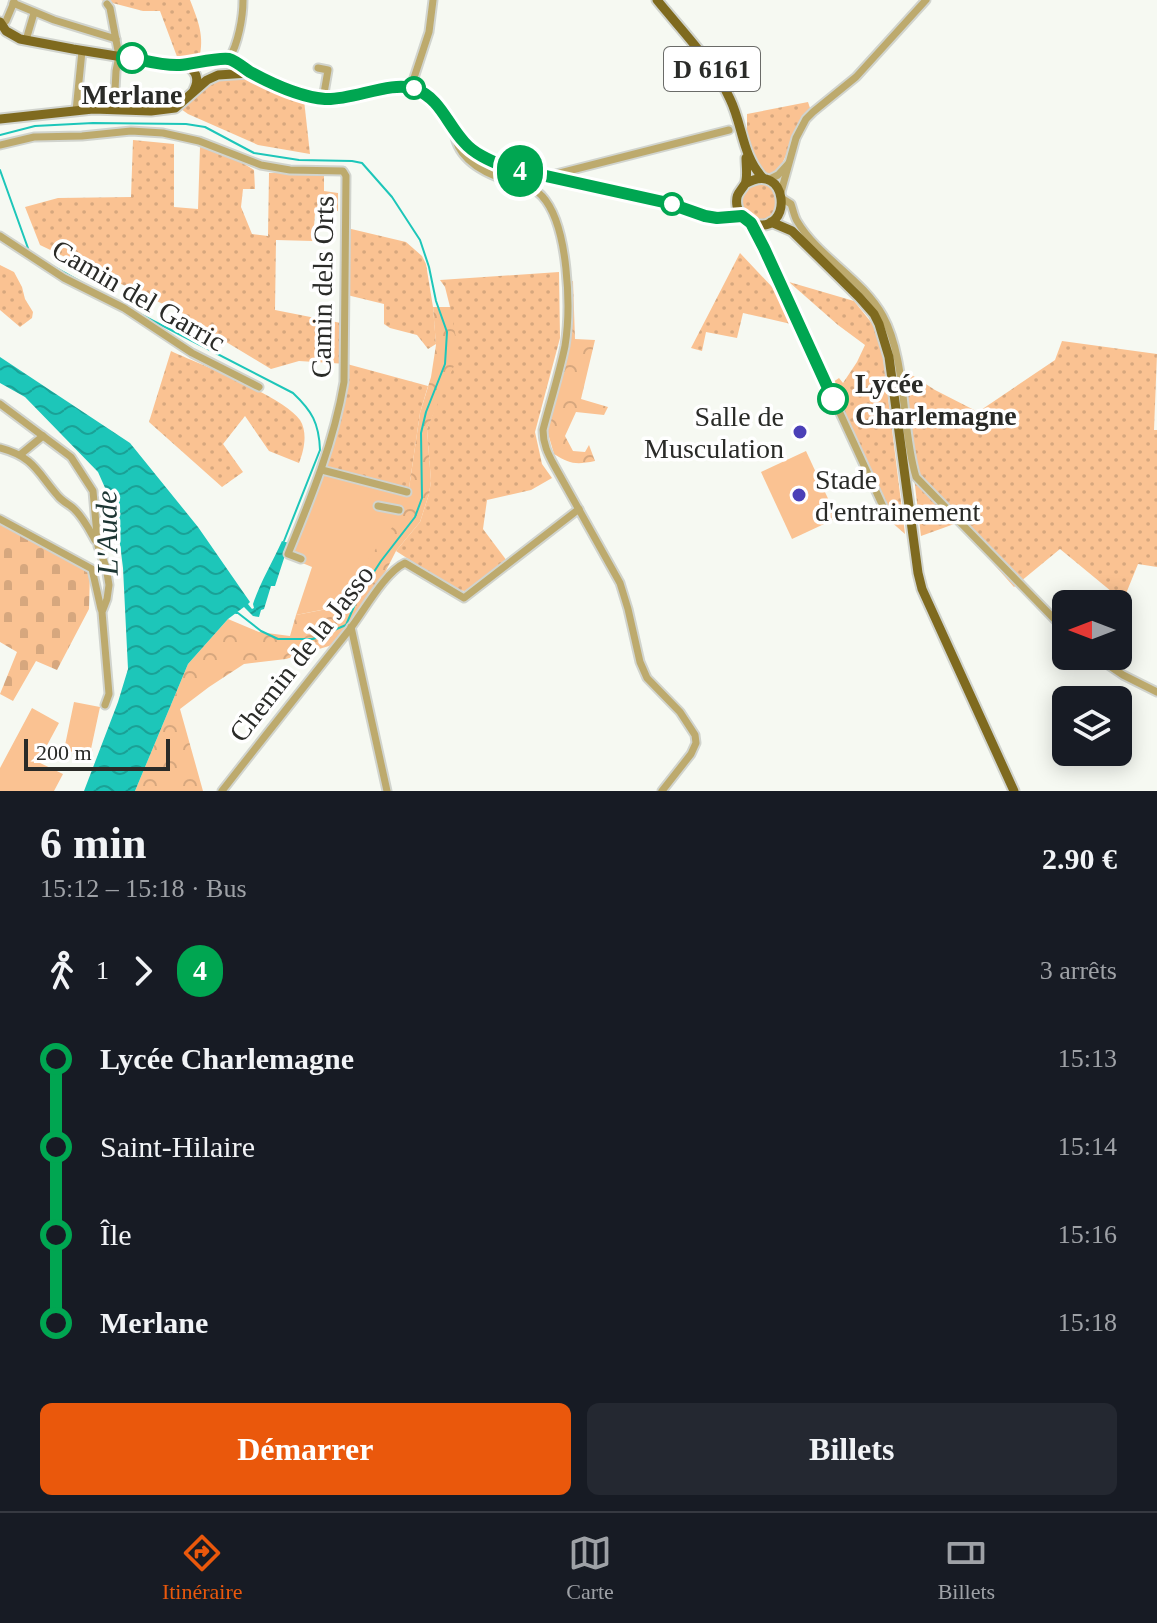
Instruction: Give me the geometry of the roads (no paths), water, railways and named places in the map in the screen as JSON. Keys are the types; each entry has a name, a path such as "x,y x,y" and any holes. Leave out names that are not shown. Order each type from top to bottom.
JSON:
{"main road":[{"name":"D 6161","path":"657,0 722,84 739,121 745,151 745,184"},
{"path":"2,29 26,40 172,65 229,59 247,73 323,99 411,87 436,102 464,144 505,167 668,203 705,216 768,223 792,231"},
{"path":"0,119 76,111 175,108 194,90 228,67 229,59"},
{"path":"185,64 197,75 194,90"},
{"path":"218,75 247,73"},
{"name":"D 6161","path":"745,151 752,166 765,179"},
{"path":"746,220 738,210 738,192 752,179 765,179 775,184 792,231 859,297 879,324 889,357 922,589 1014,791"},
{"path":"768,223 781,200"},
{"path":"717,218 736,201"}],"street":[{"path":"229,59 240,25 243,0"},
{"path":"411,87 427,42 433,0"},
{"path":"926,0 856,77 806,119 796,138 781,200 791,204 795,219 860,286 884,318 896,352 916,477 1052,617"},
{"path":"2,29 14,2 34,13 116,39"},
{"path":"107,4 119,56 114,109"},
{"path":"26,40 34,13"},
{"path":"76,111 82,51"},
{"path":"318,68 328,70 323,99"},
{"path":"454,128 459,151 470,162 499,178 536,191 544,198 555,219 565,263 567,322 565,346 543,438 546,450 620,583 647,678 680,712 695,735 696,743 691,754 662,791"},
{"path":"551,178 556,174 729,130"},
{"name":"Camin dels Orts","path":"1,145 34,137 131,131 163,133 199,141 261,165 290,170 343,171 346,176 344,382 322,470 288,554 301,559"},
{"path":"765,179 781,172 789,162"},
{"path":"746,220 764,248 886,513"},
{"path":"764,248 761,236 768,223"},
{"name":"Camin del Garric","path":"0,236 64,278 124,308 192,353 259,387"},
{"path":"0,404 71,457 78,466 93,491 98,546"},
{"path":"21,454 43,436"},
{"path":"1,448 21,454 60,499 84,519 106,567 109,585 102,612"},
{"path":"322,470 407,492"},
{"path":"378,506 399,510"},
{"name":"Chemin de la Jasso","path":"222,791 398,566 405,563 464,598 579,509"},
{"path":"84,519 88,521 95,515"},
{"path":"0,519 92,569 102,612 109,694 105,705"},
{"path":"351,627 387,791"},
{"path":"1116,670 1157,692"}],"water":[{"path":"0,357 130,443 198,527 252,609 282,541 289,543 275,586 271,586 259,617 253,616 244,607 228,619 188,664 135,791 84,791 128,669 123,568 106,490 98,472 25,397 0,383"}],"waterway":[{"path":"0,135 35,126 186,124 205,127 254,153 299,160 362,163 392,197 420,240 447,332 445,364 421,433 422,498 415,517 359,595 346,625 313,639 278,639 236,613"},
{"path":"0,170 29,251"},
{"path":"44,261 101,293"},
{"path":"138,313 293,393 310,412 318,432 320,450 284,541"}],"place":[{"name":"Merlane","path":"132,58"},
{"name":"Lycée Charlemagne","path":"833,399"},
{"name":"Salle de Musculation","path":"800,432"},
{"name":"Stade d'entrainement","path":"799,495"}],"water label":[{"name":"L'Aude","path":"107,533"}]}
